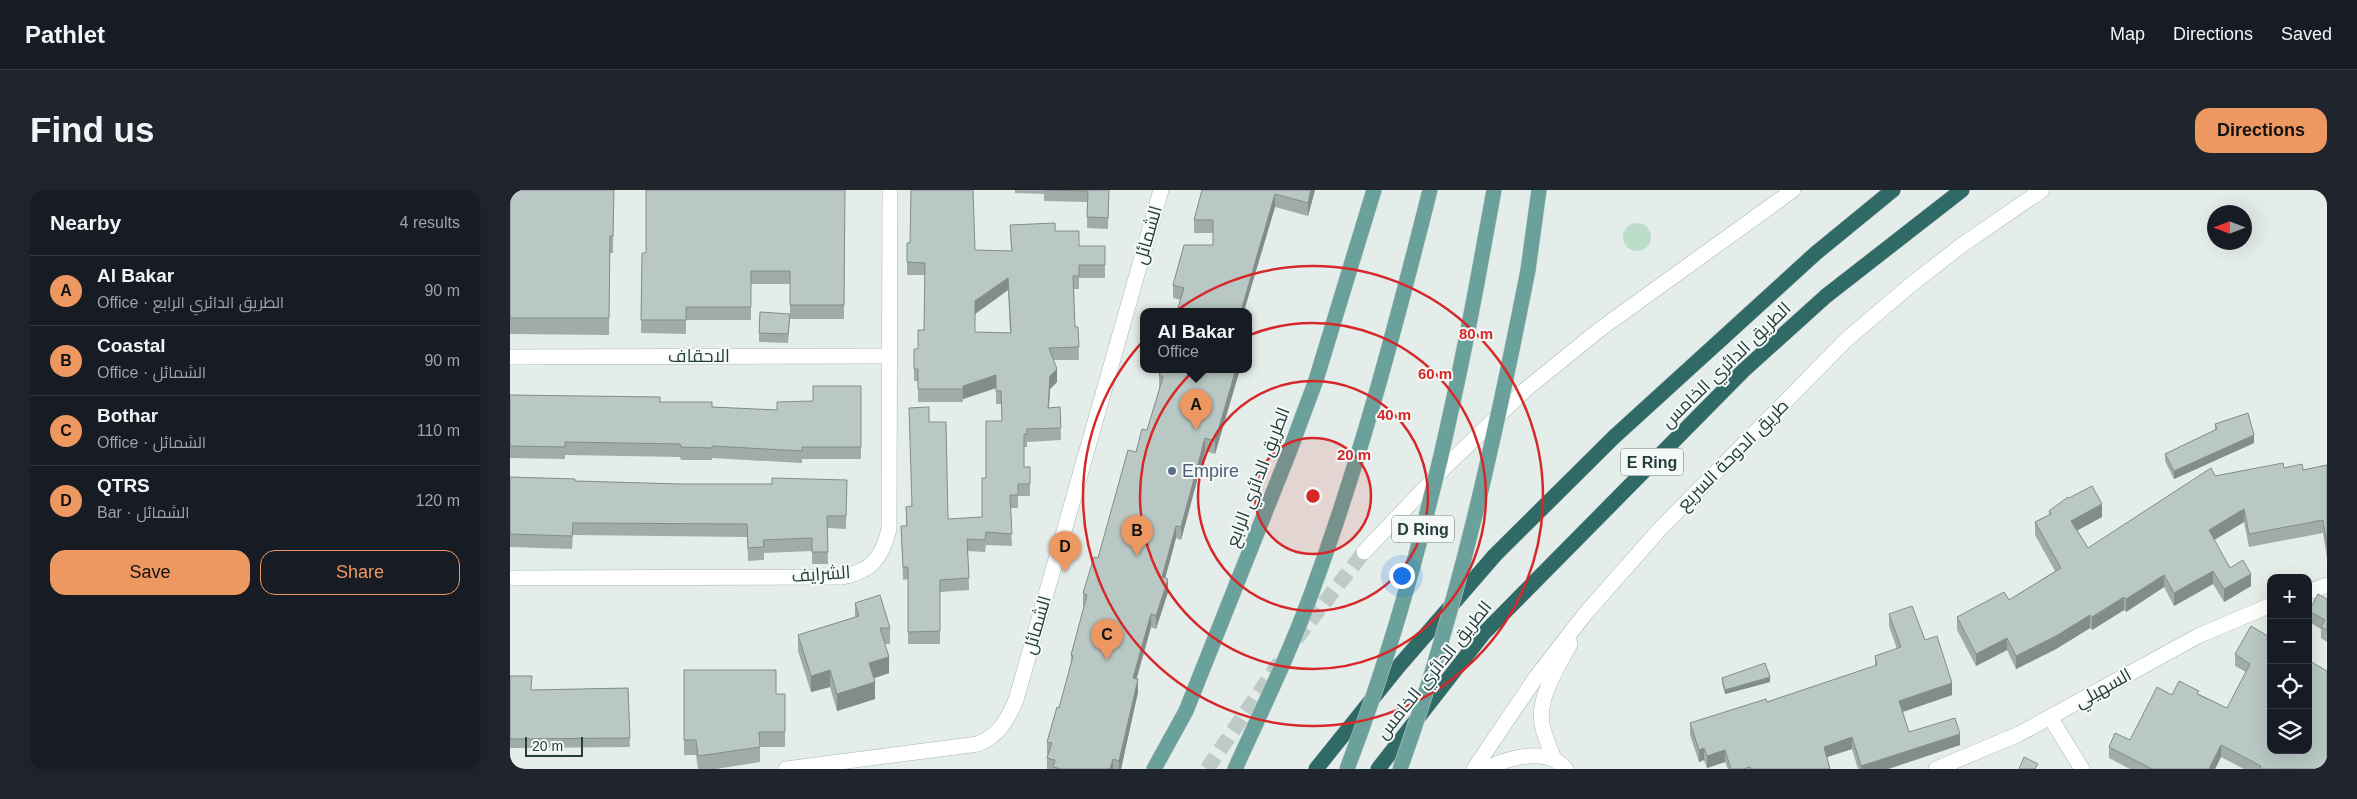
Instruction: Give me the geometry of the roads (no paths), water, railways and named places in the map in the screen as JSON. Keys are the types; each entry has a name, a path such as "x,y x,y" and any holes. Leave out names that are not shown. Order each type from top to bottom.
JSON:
{"highway":[{"name":"الطريق الدائري الخامس","path":"1316,769 1398,666 1495,555 1629,424 1816,253 1893,190"},
{"name":"الطريق الدائري الخامس","path":"1378,769 1484,633 1744,370 1826,296 1962,190"}],"main road":[{"name":"الطريق الدائري الرابع","path":"1154,769 1186,711 1293,442 1316,380 1374,190"},
{"path":"1235,769 1312,591 1344,500 1389,352 1430,190"},
{"name":"D Ring","path":"1347,769 1400,615 1430,505 1456,398 1494,190"},
{"name":"D Ring","path":"1400,769 1416,724 1453,600 1490,449 1528,270 1539,190"}],"street":[{"name":"الشرايف","path":"510,578 842,577 856,574 869,567 879,556 889,529 890,190"},
{"name":"الشمائل","path":"786,769 978,744 998,732 1007,720 1018,691 1161,190"},
{"path":"1364,552 1445,467 1525,390 1674,274 1793,190"},
{"name":"طريق الدوحة السريع","path":"1474,769 1536,676 1585,614 1659,530 1847,339 1955,250 2042,190"},
{"name":"الاحقاف","path":"510,357 889,356"},
{"path":"2312,591 2327,585"},
{"name":"السهيلي","path":"1936,769 1987,749 2191,640 2267,607"},
{"path":"1566,769 1554,759 1542,728 1541,712 1548,688 1585,614"},
{"path":"2050,717 2082,769"},
{"path":"1486,769 1504,761 1520,758 1554,759"}],"tunnel":[{"path":"1296,639 1364,552"},
{"path":"1207,769 1280,662"}],"place":[{"name":"Al Bakar","path":"1196,430"},
{"name":"Empire","path":"1172,471"},
{"name":"Coastal","path":"1137,556"},
{"name":"QTRS","path":"1065,572"},
{"name":"Bothar","path":"1107,660"}]}
